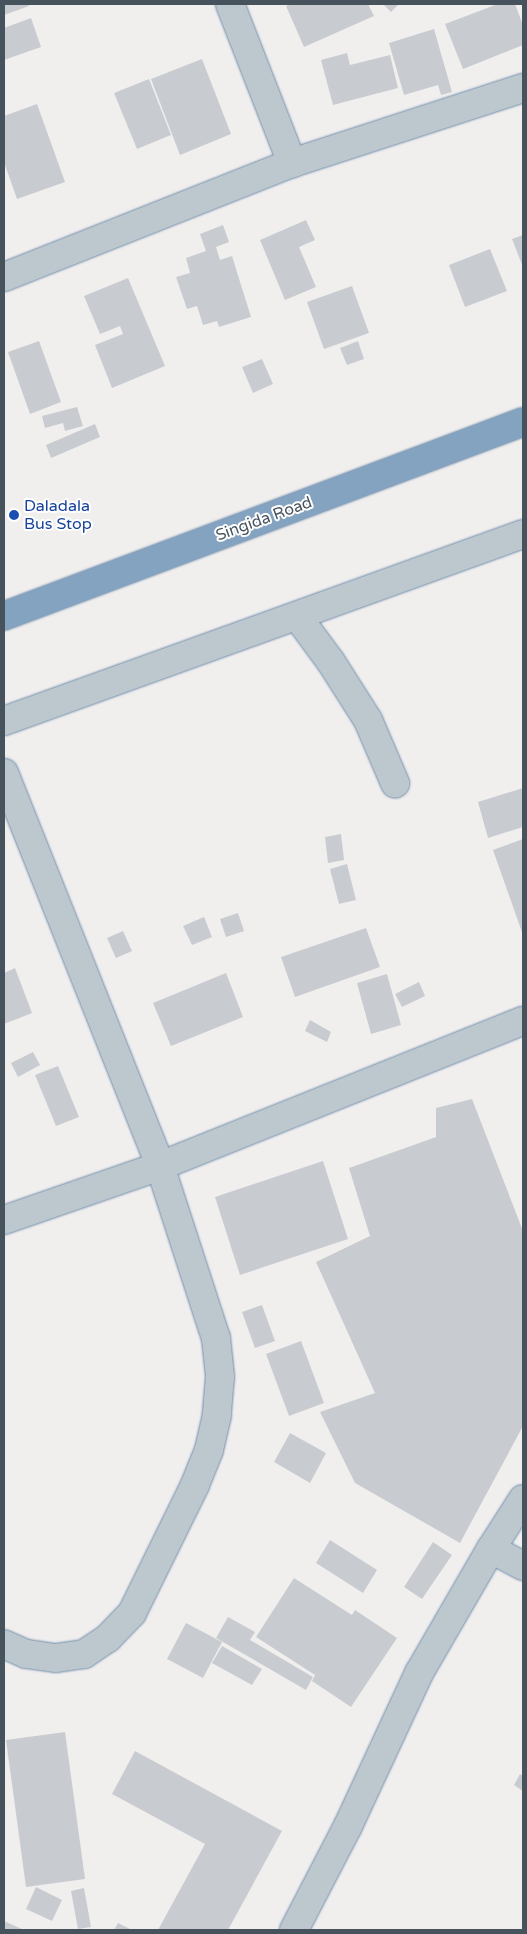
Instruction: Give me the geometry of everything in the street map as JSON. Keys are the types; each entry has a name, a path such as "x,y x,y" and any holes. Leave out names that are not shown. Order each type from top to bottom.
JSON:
{"highway":[{"name":"Singida Road","path":"4,616 523,422"}],"street":[{"path":"230,4 292,163"},
{"path":"4,276 292,163 523,88"},
{"path":"4,721 523,534"},
{"path":"297,616 331,662 368,720 395,783"},
{"path":"4,773 160,1166 216,1338 220,1376 217,1415 210,1450 195,1485 132,1613 108,1638 84,1654 55,1658 26,1654 4,1644"},
{"path":"4,1220 160,1166 523,1021"},
{"path":"294,1930 348,1826 419,1673 491,1549 523,1499"},
{"path":"491,1549 523,1566"}],"building":[{"path":"4,4 29,4 29,6 4,15"},
{"path":"292,4 368,4 374,16 304,47 286,6"},
{"path":"383,4 399,4 391,12"},
{"path":"498,4 515,4 523,25 523,45 463,69 445,24"},
{"path":"31,18 41,47 4,60 4,28"},
{"path":"434,29 452,92 441,95 438,85 404,95 389,43"},
{"path":"347,53 350,65 390,55 398,88 333,105 321,60"},
{"path":"202,59 231,134 180,155 151,79"},
{"path":"149,79 171,135 137,149 114,93"},
{"path":"37,104 65,182 17,199 4,162 4,116"},
{"path":"306,220 315,240 299,247 316,287 285,300 260,240"},
{"path":"223,225 229,242 216,247 220,260 232,256 251,317 219,327 217,321 203,325 197,306 187,309 176,277 190,273 186,258 206,251 200,234"},
{"path":"523,235 523,267 512,239"},
{"path":"490,249 507,291 465,307 449,265"},
{"path":"128,278 165,366 112,388 95,345 123,334 120,326 100,334 84,296"},
{"path":"352,286 369,333 324,349 307,302"},
{"path":"39,341 61,402 30,414 8,352"},
{"path":"358,341 364,359 347,365 340,348"},
{"path":"262,359 273,384 253,393 242,367"},
{"path":"77,407 83,426 65,431 63,423 45,428 42,416"},
{"path":"95,424 100,437 51,458 46,445"},
{"path":"523,788 523,827 488,838 478,802"},
{"path":"341,834 344,860 328,863 325,837"},
{"path":"523,839 523,935 493,850"},
{"path":"347,864 356,900 339,904 330,869"},
{"path":"238,913 244,931 226,937 220,919"},
{"path":"204,917 212,937 192,945 183,926"},
{"path":"366,928 380,967 295,997 281,957"},
{"path":"123,931 132,951 116,958 107,938"},
{"path":"15,968 32,1013 4,1024 4,973"},
{"path":"226,973 243,1017 171,1046 153,1003"},
{"path":"387,974 401,1025 371,1034 357,983"},
{"path":"419,982 425,996 402,1007 395,994"},
{"path":"310,1020 331,1032 327,1042 305,1031"},
{"path":"33,1052 40,1065 18,1077 11,1063"},
{"path":"58,1066 79,1117 56,1126 35,1075"},
{"path":"472,1099 523,1231 523,1426 460,1543 355,1483 320,1412 375,1393 316,1262 370,1236 349,1168 436,1137 436,1108"},
{"path":"323,1161 348,1239 240,1275 215,1197"},
{"path":"262,1305 275,1341 255,1348 242,1312"},
{"path":"301,1341 324,1403 289,1416 266,1354"},
{"path":"290,1433 326,1453 310,1483 274,1462"},
{"path":"330,1540 377,1570 363,1593 316,1563"},
{"path":"433,1542 452,1555 422,1599 404,1587"},
{"path":"294,1578 352,1615 355,1610 397,1638 351,1707 312,1681 315,1675 256,1637"},
{"path":"228,1617 255,1632 250,1640 313,1677 306,1690 216,1638"},
{"path":"186,1623 222,1642 203,1678 167,1659"},
{"path":"222,1646 262,1669 252,1685 212,1663"},
{"path":"65,1732 85,1879 26,1887 6,1740"},
{"path":"135,1751 282,1831 228,1930 158,1930 205,1844 112,1794"},
{"path":"520,1774 523,1776 523,1791 514,1785"},
{"path":"36,1887 62,1900 52,1921 26,1909"},
{"path":"84,1888 91,1927 78,1929 71,1891"},
{"path":"4,1921 24,1930 4,1930"},
{"path":"118,1923 132,1930 114,1930"}],"place":[{"name":"Daladala Bus Stop","path":"14,515"}]}
